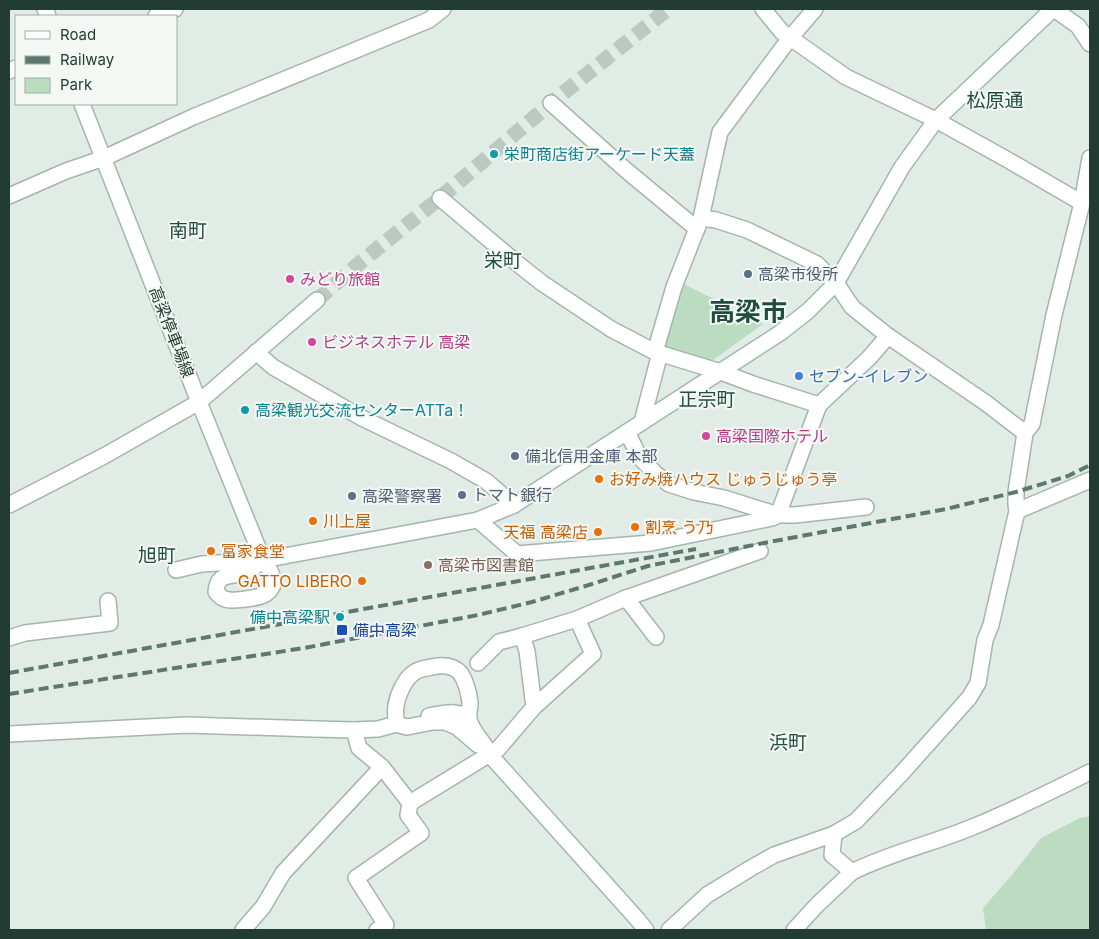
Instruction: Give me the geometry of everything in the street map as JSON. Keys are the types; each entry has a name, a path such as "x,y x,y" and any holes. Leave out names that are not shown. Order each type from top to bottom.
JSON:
{"street":[{"path":"159,15 175,9"},
{"path":"9,196 66,171 104,158 193,117 429,20 443,9"},
{"path":"763,9 782,32 846,77 936,120 1082,203"},
{"path":"642,422 674,286 699,224 720,132 790,38 815,9"},
{"path":"176,570 202,564 263,560 478,520 514,505 721,372 780,333 808,311 836,283 902,167 936,120 1054,9 1078,26 1090,44"},
{"path":"551,103 628,171 699,224 716,220 755,234 817,264 836,283 852,307 888,336 986,403 1025,433"},
{"name":"高梁停車場線","path":"82,105 263,560"},
{"path":"669,930 707,895 751,868 774,855 834,834 856,820 901,774 969,698 978,683 985,640 991,625 1017,511 1016,492 1025,433 1032,424 1054,314 1082,203 1090,158"},
{"path":"440,198 518,264 611,329 658,353 819,405"},
{"path":"9,505 104,456 199,402 317,300"},
{"path":"478,520 517,554 651,543 772,518 778,515 819,405 869,358 888,336"},
{"path":"256,352 273,366 362,418 451,461 486,481 514,505"},
{"path":"627,432 640,458 656,474 669,484 694,492 724,498 778,515 795,515 866,507"},
{"path":"1017,511 1090,480"},
{"path":"478,663 499,642 577,619 626,598 760,551"},
{"path":"626,598 656,637"},
{"path":"9,638 25,633 110,623 108,600"},
{"path":"410,802 498,749 534,707 593,654 577,619"},
{"path":"522,636 527,651 534,707"},
{"path":"396,724 398,696 409,676 423,669 446,665 454,668 466,683 470,704 468,717 477,735 487,746 490,755"},
{"path":"9,734 187,725 354,730 378,729 409,720 452,712 468,717"},
{"path":"396,724 407,727 433,722 445,722 464,732 490,755 646,930"},
{"path":"354,730 359,748 382,767 410,802 408,816 421,834 356,878 386,925 377,930"},
{"path":"243,930 263,907 283,873 382,767"},
{"path":"794,930 852,872 870,863 976,826 1090,772"},
{"path":"834,834 832,855 852,872"}],"green space":[{"path":"680,282 763,324 709,363 665,350 662,343"},
{"path":"1090,816 1090,930 986,930 983,908 1041,838 1080,818"}],"tunnel":[{"path":"317,300 551,103 668,9"}],"railway":[{"path":"9,694 304,648 478,615 532,602 648,566 946,509 1016,492 1068,476 1090,465"},
{"path":"9,673 696,549"}],"place":[{"name":"栄町商店街アーケード天蓋","path":"494,154"},
{"name":"高梁市役所","path":"748,274"},
{"name":"みどり旅館","path":"290,279"},
{"name":"ビジネスホテル 高梁","path":"312,342"},
{"name":"セブン-イレブン","path":"799,376"},
{"name":"高梁観光交流センターATTa！","path":"245,410"},
{"name":"高梁国際ホテル","path":"706,436"},
{"name":"備北信用金庫 本部","path":"515,456"},
{"name":"お好み焼ハウス じゅうじゅう亭","path":"599,479"},
{"name":"トマト銀行","path":"462,495"},
{"name":"高梁警察署","path":"352,496"},
{"name":"川上屋","path":"313,521"},
{"name":"割烹 う乃","path":"635,527"},
{"name":"天福 高梁店","path":"598,532"},
{"name":"富家食堂","path":"211,551"},
{"name":"高梁市図書館","path":"428,565"},
{"name":"GATTO LIBERO","path":"362,581"},
{"name":"備中高梁駅","path":"340,617"},
{"name":"備中高梁","path":"342,630"}],"district":[{"name":"松原通","path":"995,100"},
{"name":"南町","path":"188,230"},
{"name":"栄町","path":"503,260"},
{"name":"高梁市","path":"748,312"},
{"name":"正宗町","path":"707,399"},
{"name":"旭町","path":"157,555"},
{"name":"浜町","path":"788,742"}]}
